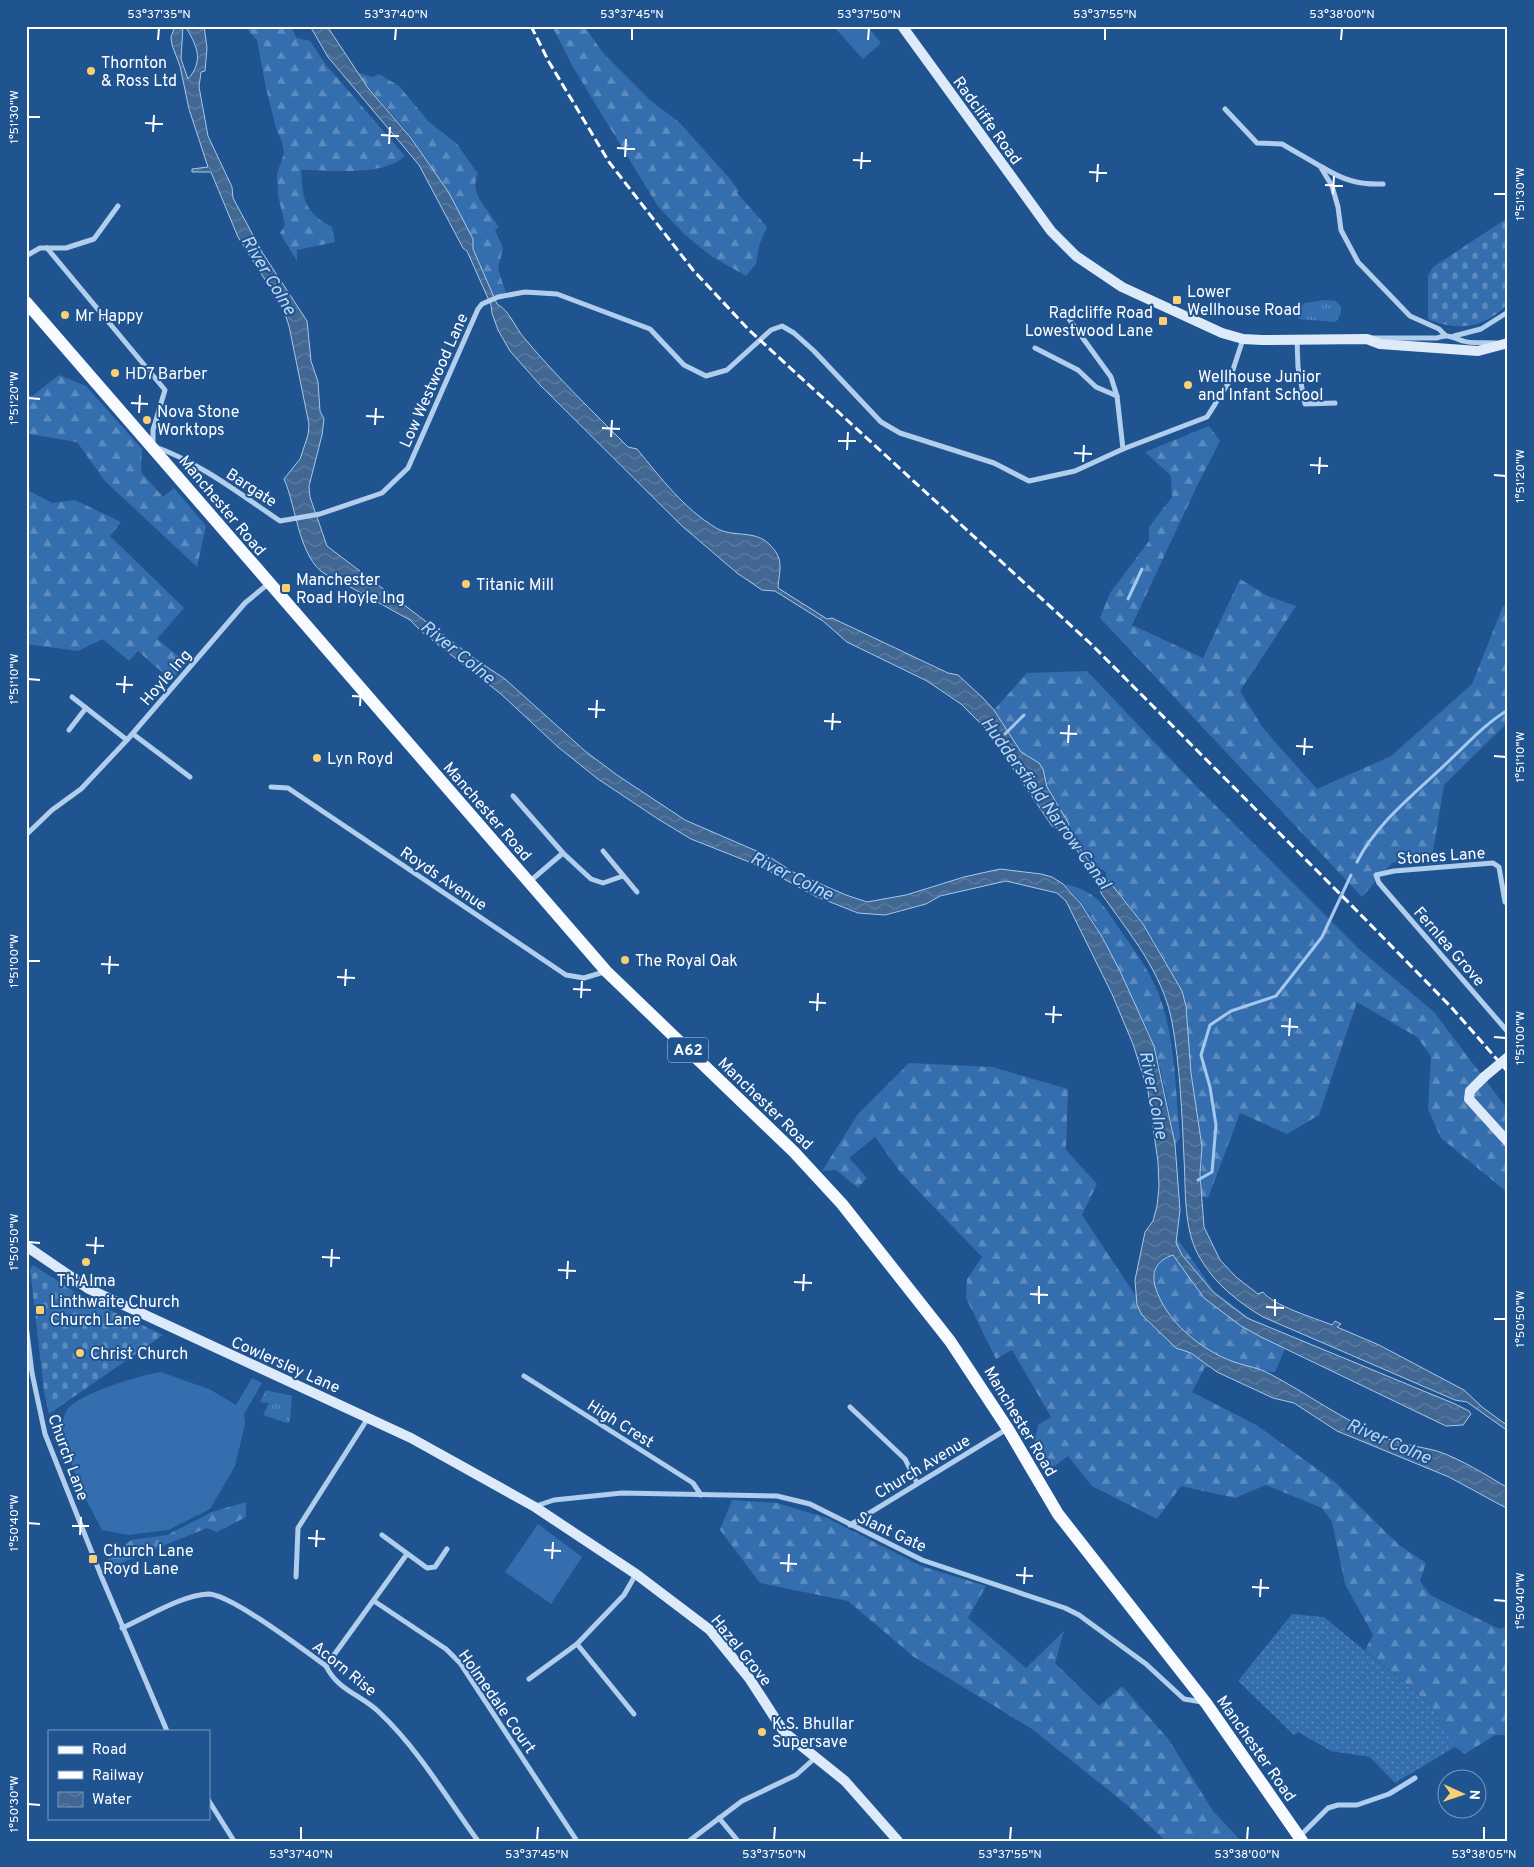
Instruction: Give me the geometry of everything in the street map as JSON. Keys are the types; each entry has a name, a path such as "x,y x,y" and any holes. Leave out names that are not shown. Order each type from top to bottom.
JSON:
{"main road":[{"name":"Manchester Road","path":"26,302 153,446 269,583 606,971 794,1152 842,1204 950,1342 1008,1429 1058,1514 1206,1703 1301,1839"}],"street":[{"name":"Radcliffe Road","path":"902,26 1051,232 1076,256 1122,287 1222,333 1242,339"},
{"path":"1225,109 1257,144 1282,144 1341,178 1363,185 1383,184"},
{"path":"1320,166 1332,186 1341,230 1358,262 1410,316 1439,329 1445,335"},
{"path":"26,256 40,248 66,248 94,239 118,206"},
{"path":"47,248 165,390 153,430 153,446"},
{"name":"Low Westwood Lane","path":"343,507 382,493 408,468 478,309 486,302 498,297 525,292 557,294 600,309 650,329 684,365 706,376 727,370 772,330 782,326 794,333 814,351 882,422 900,433 994,462 1029,481 1075,471 1207,417 1229,382 1242,339"},
{"path":"1242,339 1437,338 1481,329 1508,312"},
{"path":"1070,319 1111,377 1117,396 1123,450"},
{"path":"1454,336 1464,342 1508,343"},
{"path":"1366,339 1380,344 1478,351 1508,343"},
{"path":"1297,340 1298,367 1305,404 1335,403"},
{"path":"1035,348 1078,370 1096,387 1117,396"},
{"name":"Bargate","path":"153,446 170,452 213,477 280,520 320,514 343,507"},
{"name":"Hoyle Ing","path":"26,835 52,810 81,789 133,734 245,603 269,583"},
{"path":"72,696 127,740"},
{"path":"68,730 86,708"},
{"path":"133,734 190,777"},
{"name":"Royds Avenue","path":"271,787 288,788 566,976 584,978 606,971"},
{"path":"514,796 563,853 591,879 603,882 623,876"},
{"path":"603,851 637,892"},
{"path":"529,883 563,853"},
{"name":"Stones Lane","path":"1376,875 1394,871 1493,863 1499,867 1505,902 1508,904"},
{"name":"Fernlea Grove","path":"1376,875 1379,883 1508,1032"},
{"path":"1508,1057 1470,1091 1470,1100 1508,1142"},
{"name":"Cowlersley Lane","path":"26,1247 89,1289 411,1438 536,1506"},
{"name":"Church Lane","path":"26,1325 32,1373 43,1427 122,1628 167,1730"},
{"name":"High Crest","path":"524,1376 693,1483 701,1495"},
{"path":"850,1407 905,1459 917,1483"},
{"path":"296,1577 298,1528 368,1418"},
{"name":"Church Avenue","path":"850,1525 1008,1429"},
{"name":"Slant Gate","path":"536,1506 554,1500 622,1493 777,1496 810,1504 922,1560 1066,1608 1079,1615 1146,1664 1184,1699 1206,1703"},
{"name":"Hazel Grove","path":"536,1506 636,1574 710,1630 748,1678 784,1732 845,1781 898,1841"},
{"path":"382,1535 427,1568 435,1567 447,1549"},
{"path":"326,1666 407,1554"},
{"path":"529,1679 577,1644 624,1595 636,1574"},
{"name":"Acorn Rise","path":"122,1628 180,1601 209,1594 234,1603 326,1666 333,1679 379,1712 415,1752 478,1841"},
{"name":"Holmedale Court","path":"374,1601 446,1649 460,1663 577,1841"},
{"path":"577,1644 634,1714"},
{"path":"689,1841 742,1802 796,1775 815,1758"},
{"path":"1301,1839 1328,1808 1338,1805 1357,1805 1389,1794 1415,1778"},
{"path":"210,1803 234,1841"},
{"path":"719,1818 738,1841"}],"green space":[{"path":"249,26 290,26 297,38 310,41 327,66 405,156 395,163 370,170 301,170 304,197 307,204 316,216 332,227 335,242 297,250 297,261 280,233 285,225 278,195 277,173 284,154 266,88 257,40 247,29"},
{"path":"552,26 584,26 604,54 651,101 679,122 731,180 739,191 737,193 767,227 759,245 756,264 746,276 711,256 684,234 657,205 573,67"},
{"path":"833,26 867,26 881,43 863,59"},
{"path":"356,72 372,77 379,74 399,86 429,122 457,144 478,174 476,189 478,196 499,228 495,230 503,248 498,269 506,293 493,296 473,249 473,239 435,174 404,129"},
{"path":"1506,219 1508,222 1508,304 1490,318 1471,325 1450,326 1428,319 1428,276 1433,267"},
{"path":"1325,300 1336,301 1341,307 1341,313 1336,322 1298,319 1299,310 1304,303"},
{"path":"59,375 86,386 142,449 141,472 163,497 174,488 206,526 197,567 105,481 77,442 29,434 26,436 26,393 32,396"},
{"path":"1209,426 1220,441 1132,625 1203,658 1240,579 1268,596 1296,606 1240,691 1263,728 1317,789 1391,756 1472,684 1503,606 1508,605 1508,722 1444,785 1432,857 1392,863 1362,897 1100,618 1110,593 1149,541 1149,527 1172,497 1171,476 1145,452"},
{"path":"26,489 52,503 75,500 121,522 110,536 184,608 157,639 187,663 171,680 138,651 129,661 103,639 78,651 26,644"},
{"path":"1087,671 1199,789 1359,949 1434,1012 1508,1110 1508,1193 1441,1138 1428,1109 1431,1056 1417,1037 1357,1002 1319,1115 1287,1134 1240,1113 1208,1198 1201,1196 1202,1147 1191,1073 1186,1006 1182,991 1153,939 1126,901 1106,880 1106,872 1097,866 1080,846 1047,787 1045,779 1021,752 994,710 1027,673"},
{"path":"1063,884 1074,886 1091,894 1104,906 1140,960 1157,990 1168,1026 1174,1063 1180,1138 1175,1144 1161,1070 1149,1032 1102,935 1084,907"},
{"path":"909,1063 992,1067 1068,1089 1066,1150 1097,1184 1082,1215 1135,1295 1176,1237 1214,1291 1286,1346 1275,1372 1205,1367 1192,1392 1258,1426 1335,1482 1399,1545 1426,1563 1420,1581 1430,1595 1499,1629 1508,1626 1508,1735 1495,1735 1465,1754 1455,1747 1430,1704 1365,1650 1373,1635 1345,1584 1332,1522 1322,1508 1266,1485 1235,1498 1181,1486 1157,1519 1092,1486 1068,1456 1045,1473 1033,1450 1038,1425 1051,1417 1012,1350 996,1359 966,1298 967,1279 982,1257 901,1173 875,1137 849,1158 867,1178 858,1188 836,1170 822,1171 858,1114"},
{"path":"33,1265 84,1298 163,1335 49,1414 44,1391 30,1269"},
{"path":"160,1372 209,1389 236,1405 252,1378 262,1383 244,1414 245,1424 235,1466 210,1509 168,1530 128,1535 102,1530 79,1486 60,1428 64,1417 67,1410 84,1397 125,1381"},
{"path":"266,1390 292,1396 290,1421 287,1423 263,1415 269,1403 260,1402"},
{"path":"732,1500 777,1503 827,1518 921,1566 986,1586 968,1618 1026,1668 1064,1631 1055,1663 1099,1706 1122,1686 1169,1740 1213,1811 1241,1841 1166,1841 1127,1805 1032,1729 914,1657 848,1601 760,1583 720,1530"},
{"path":"246,1502 246,1517 217,1532 207,1528 109,1568 107,1560 131,1540 167,1535 212,1512"},
{"path":"538,1524 582,1557 551,1604 505,1572"},
{"path":"1292,1614 1324,1617 1430,1704 1455,1747 1395,1783 1370,1757 1331,1751 1298,1732 1294,1735 1238,1681"}],"water":[{"name":"River Colne","path":"175,26 183,26 181,59 188,79 196,65 197,52 185,26 204,26 207,48 205,71 201,72 199,87 208,136 232,187 233,198 262,252 307,321 311,361 318,382 320,411 324,419 322,435 309,486 310,497 327,546 475,659 505,679 585,751 617,775 685,820 768,856 793,872 867,902 906,895 964,877 1000,869 1041,874 1052,877 1063,884 1081,904 1101,935 1120,971 1154,1046 1175,1144 1180,1210 1176,1243 1182,1255 1213,1292 1247,1318 1455,1404 1471,1414 1463,1425 1446,1426 1261,1337 1241,1326 1204,1298 1173,1255 1163,1260 1157,1266 1154,1275 1155,1286 1167,1311 1186,1333 1222,1357 1270,1374 1354,1423 1383,1437 1403,1444 1437,1451 1455,1458 1508,1488 1508,1509 1449,1477 1337,1431 1294,1403 1273,1398 1217,1372 1191,1353 1176,1348 1142,1315 1137,1305 1135,1280 1145,1232 1153,1221 1157,1206 1159,1187 1158,1162 1148,1091 1133,1044 1112,994 1066,901 1057,893 1006,881 940,896 926,904 885,915 858,913 815,896 762,867 691,839 658,819 598,779 558,747 501,694 422,632 410,620 321,571 312,561 300,535 284,479 300,459 308,435 309,424 289,326 283,308 238,237 211,172 192,172 192,169 208,167 189,109 180,66 172,45 171,37"},
{"name":"Huddersfield Narrow Canal","path":"310,26 327,26 368,88 411,138 449,193 473,239 473,249 497,304 509,315 521,335 562,381 628,447 637,449 673,492 693,512 723,531 758,537 770,545 778,556 780,565 778,588 827,619 832,618 948,673 958,675 994,710 1021,752 1039,763 1043,769 1047,787 1069,824 1067,830 1101,878 1112,885 1143,924 1182,991 1186,1006 1191,1073 1202,1147 1200,1174 1204,1227 1220,1260 1236,1277 1258,1294 1263,1292 1284,1306 1332,1325 1335,1321 1341,1324 1337,1327 1379,1345 1464,1390 1482,1407 1508,1426 1508,1431 1467,1402 1455,1400 1263,1317 1236,1299 1213,1276 1200,1258 1188,1222 1179,1073 1168,1004 1144,954 1101,893 1098,881 1064,831 1052,826 987,730 961,704 927,681 847,642 823,621 775,591 762,590 737,573 682,526 541,386 510,351 498,330 491,305 467,251 463,248 419,165 328,57"}],"waterway":[{"path":"1128,599 1142,569"},
{"path":"1357,862 1365,847 1387,820 1492,721 1508,710"},
{"name":"Huddersfield Narrow Canal","path":"1005,734 1024,715"},
{"path":"1198,1180 1212,1172 1216,1125 1210,1087 1201,1055 1210,1025 1231,1011 1276,996 1322,937 1351,875"}],"railway":[{"path":"531,26 549,62 609,162 693,270 749,330 1091,644 1452,1008 1508,1072"}],"place":[{"name":"Thornton & Ross Ltd","path":"91,71"},
{"name":"Lower Wellhouse Road","path":"1177,300"},
{"name":"Mr Happy","path":"65,315"},
{"name":"Radcliffe Road Lowestwood Lane","path":"1163,321"},
{"name":"HD7 Barber","path":"115,373"},
{"name":"Wellhouse Junior and Infant School","path":"1188,385"},
{"name":"Nova Stone Worktops","path":"147,420"},
{"name":"Titanic Mill","path":"466,584"},
{"name":"Manchester Road Hoyle Ing","path":"286,588"},
{"name":"Lyn Royd","path":"317,758"},
{"name":"The Royal Oak","path":"625,960"},
{"name":"Th'Alma","path":"86,1262"},
{"name":"Linthwaite Church Church Lane","path":"40,1310"},
{"name":"Christ Church","path":"80,1353"},
{"name":"Church Lane Royd Lane","path":"93,1559"},
{"name":"K.S. Bhullar Supersave","path":"762,1732"}]}
